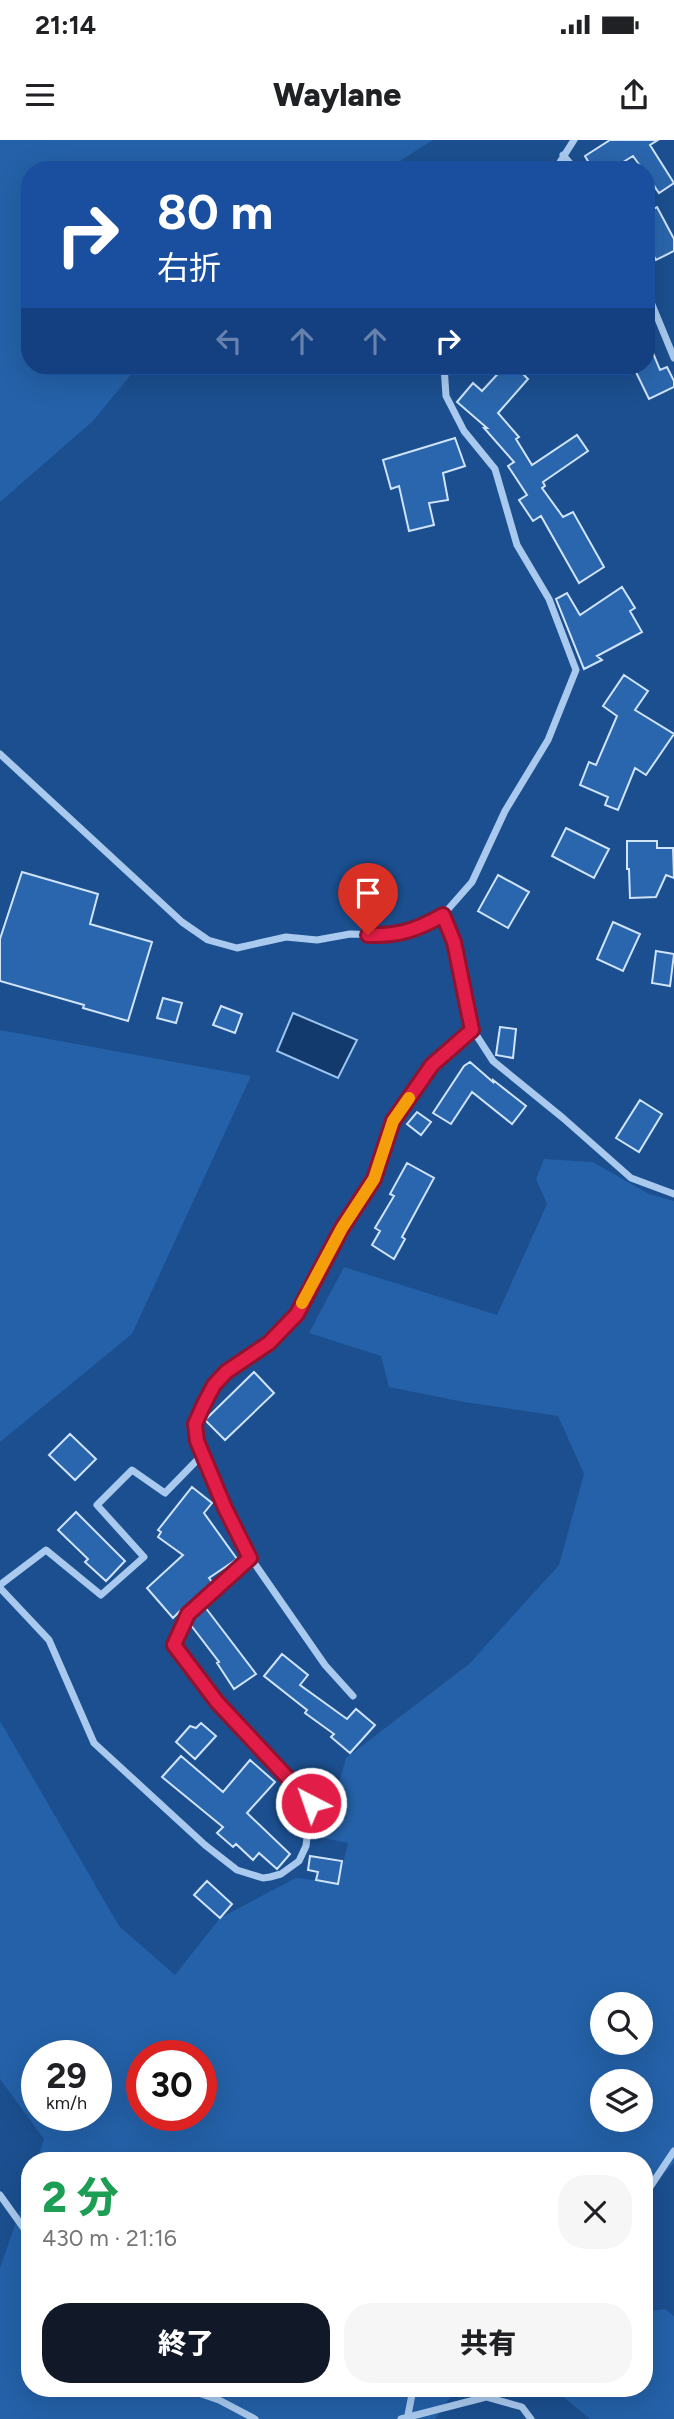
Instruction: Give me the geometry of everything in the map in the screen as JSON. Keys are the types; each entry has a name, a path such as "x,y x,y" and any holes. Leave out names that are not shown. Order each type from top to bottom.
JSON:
{"street":[{"path":"560,161 574,140"},
{"path":"563,155 568,161"},
{"path":"655,312 674,358"},
{"path":"0,754 182,922 208,940 237,948 286,937 317,940 350,934 387,936 419,929 443,915 472,882 505,811 548,740 576,670 549,599 517,545 495,470 464,431 446,396 445,375"},
{"path":"443,915 454,942 472,1030 493,1061 631,1178 674,1194"},
{"path":"353,1696 325,1665 250,1558 225,1508 197,1441 195,1424 214,1385 226,1372 269,1343 297,1314 342,1228 374,1179 393,1121 432,1065 472,1030"},
{"path":"203,1454 165,1493 132,1469 97,1505 144,1557 100,1595 46,1550 0,1587 49,1640 94,1743 205,1845 237,1870 263,1878 281,1874 299,1861 306,1846 311,1803 217,1702 174,1645 188,1614 250,1558"},
{"path":"653,2182 674,2151"},
{"path":"0,2195 21,2224"},
{"path":"210,2397 255,2419"},
{"path":"404,2417 410,2397"},
{"path":"404,2417 486,2397 522,2407 531,2419"}],"shaded area":[{"path":"0,140 433,140 400,161 21,161 21,375 131,375 93,421 0,502"},
{"path":"293,1013 357,1040 338,1078 277,1051"},
{"path":"0,1030 251,1076 132,1334 0,1442"},
{"path":"544,1159 593,1162 649,1194 674,1201 674,2163 653,2185 653,2152 40,2152 44,2139 38,2131 112,2131 112,2040 21,2040 21,2108 0,2079 0,1721 119,1926 175,1975 220,1918 296,1878 338,1883 348,1843 323,1838 346,1758 469,1664 559,1565 584,1474 558,1416 389,1387 381,1356 309,1333 344,1267 497,1315 547,1204 536,1179"},
{"path":"21,2208 21,2397 450,2397 435,2419 0,2419 0,2268"},
{"path":"665,2309 674,2316 674,2419 590,2419 564,2397 653,2397 653,2311"}],"building":[{"path":"610,140 658,140 650,145 674,183 659,193 655,187 655,161 637,161 633,156 625,161 588,161 585,156"},
{"path":"657,207 674,239 674,251 656,260 655,258"},
{"path":"655,358 660,370 667,367 674,387 649,399 637,375 655,375"},
{"path":"497,375 524,375 528,379 498,413 519,437 516,439 532,465 577,435 588,451 543,482 545,486 542,488 563,517 573,512 604,567 579,583 541,516 533,521 519,500 527,495 508,466 514,462 484,428 487,428 457,402 473,383 482,391"},
{"path":"455,438 465,466 443,473 448,500 429,503 434,525 409,531 399,486 391,489 383,460"},
{"path":"622,587 635,608 630,611 642,632 597,656 602,660 584,669 556,599 567,593 580,615"},
{"path":"624,675 648,691 635,710 674,734 646,775 635,768 618,810 605,805 608,797 580,785 589,762 596,765 617,716 603,706"},
{"path":"566,828 609,849 594,878 552,856"},
{"path":"627,841 657,841 657,848 673,848 674,878 666,875 656,897 630,898"},
{"path":"22,872 98,894 90,924 152,942 128,1021 83,1008 84,1005 0,981 0,939"},
{"path":"498,875 529,892 508,928 478,911"},
{"path":"613,922 640,934 623,971 597,959"},
{"path":"656,951 674,954 670,986 652,983"},
{"path":"163,998 182,1003 176,1023 157,1018"},
{"path":"221,1006 242,1014 235,1033 213,1025"},
{"path":"500,1027 516,1029 513,1058 496,1055"},
{"path":"470,1062 526,1106 512,1124 472,1092 451,1124 433,1113 464,1066"},
{"path":"640,1100 662,1114 639,1152 616,1138"},
{"path":"417,1112 431,1122 421,1135 407,1124"},
{"path":"407,1163 434,1178 402,1237 405,1239 394,1259 372,1245 380,1231 375,1228 394,1196 390,1194"},
{"path":"254,1372 274,1393 225,1440 205,1420"},
{"path":"70,1434 96,1459 75,1480 49,1455"},
{"path":"192,1487 212,1503 204,1513 237,1559 209,1578 212,1582 182,1613 180,1611 173,1618 147,1588 183,1555 158,1537 161,1532 158,1530"},
{"path":"76,1512 125,1561 106,1581 85,1562 88,1559 58,1530"},
{"path":"205,1607 256,1674 234,1689 217,1663 219,1662 190,1624"},
{"path":"282,1654 308,1675 300,1685 347,1719 356,1709 375,1725 350,1753 331,1737 334,1734 305,1713 307,1710 264,1676"},
{"path":"201,1723 216,1736 195,1759 176,1742 190,1726 196,1728"},
{"path":"181,1756 223,1792 250,1760 275,1782 247,1813 290,1854 277,1869 259,1853 253,1860 236,1844 233,1847 217,1833 223,1827 162,1777"},
{"path":"310,1856 342,1861 338,1884 316,1880 318,1872 308,1870"},
{"path":"207,1881 232,1904 220,1918 194,1895"}],"slow traffic":[{"path":"302,1303 342,1228 374,1179 393,1121 409,1098"}],"route":[{"path":"311,1803 217,1702 174,1645 188,1614 250,1558 225,1508 197,1441 195,1424 204,1404 214,1385 226,1372 269,1343 297,1314 342,1228 374,1179 393,1121 432,1065 472,1030 463,977 454,942 443,915 419,929 387,936 368,935"}]}
